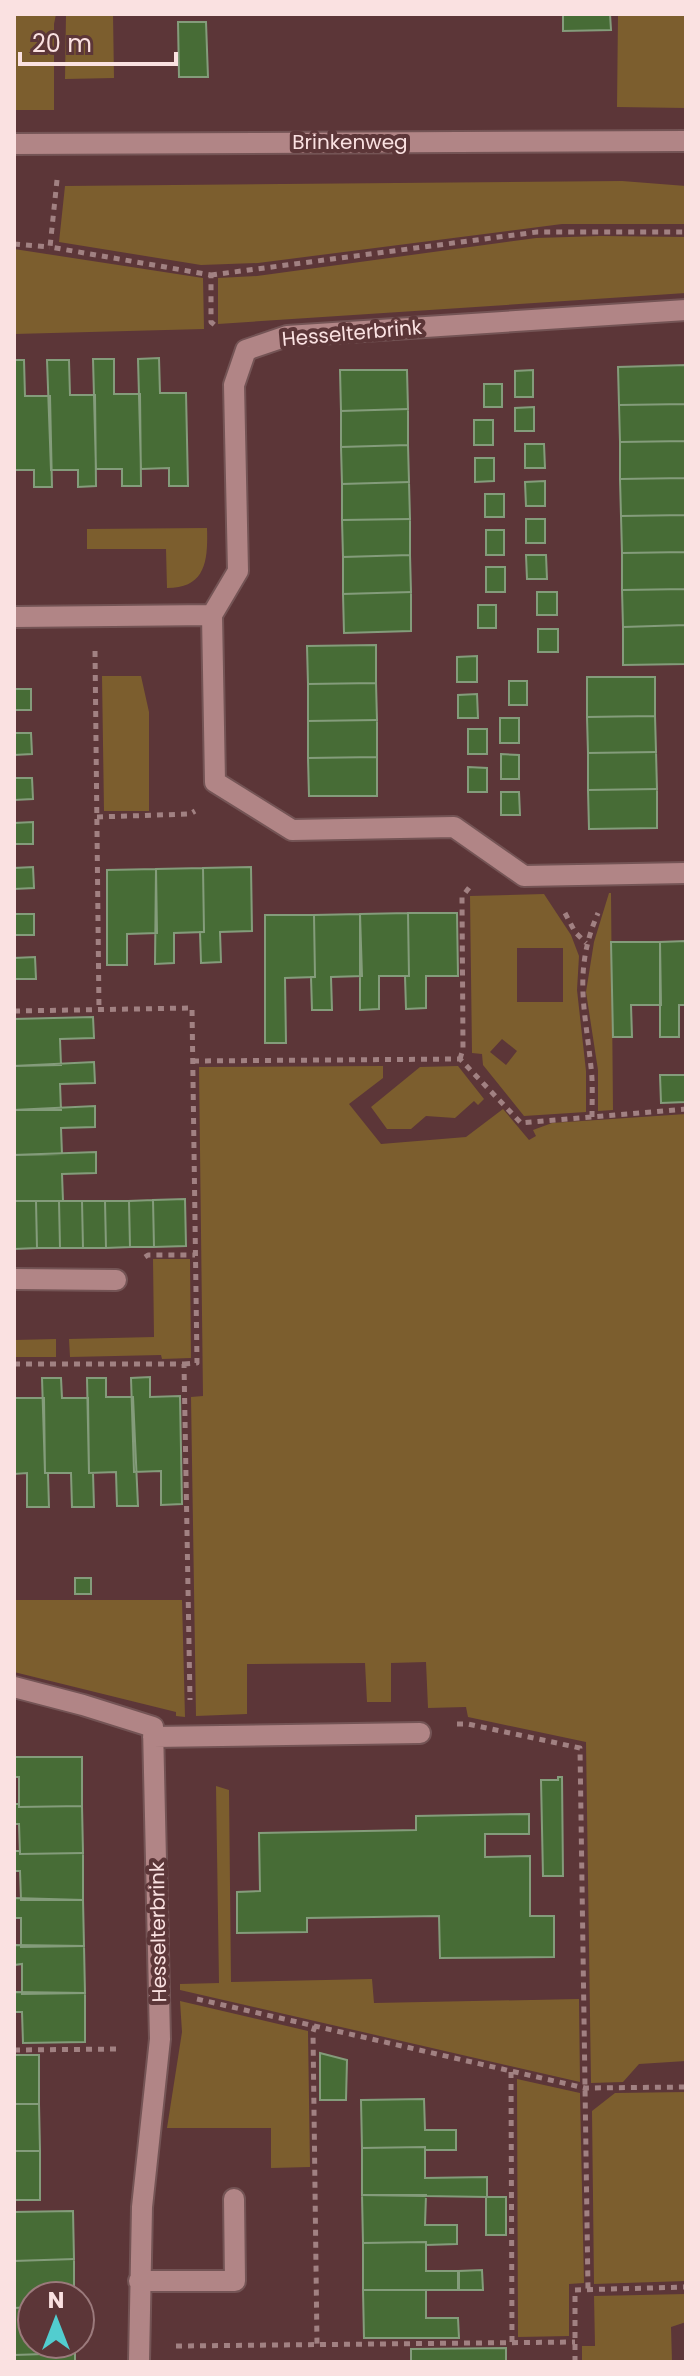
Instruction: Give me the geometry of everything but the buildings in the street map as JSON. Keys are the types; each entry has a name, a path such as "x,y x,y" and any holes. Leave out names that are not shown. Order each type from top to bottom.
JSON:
{"street":[{"name":"Brinkenweg","path":"14,144 686,141"},
{"name":"Hesselterbrink","path":"246,350 287,336 686,310"},
{"path":"246,350 234,385 238,571 212,615 215,782 292,830 454,827 524,876 686,873"},
{"path":"14,617 212,615"},
{"path":"14,1279 116,1280"},
{"path":"14,1687 153,1727 153,1737 420,1733"},
{"name":"Hesselterbrink","path":"139,2354 142,2207 159,2049 153,1737"},
{"path":"139,2281 235,2281 234,2199"}],"path":[{"path":"50,247 60,144"},
{"path":"14,244 50,247 211,275 537,232 686,232"},
{"path":"211,275 211,322 246,350"},
{"path":"95,616 99,1010"},
{"path":"97,817 190,814 225,788"},
{"path":"460,1059 463,1049 462,897 496,855"},
{"path":"592,1117 591,1070 581,991 583,960 598,911 600,874"},
{"path":"14,1011 192,1008 197,1363 14,1364"},
{"path":"193,1061 460,1059 521,1123 686,1109"},
{"path":"116,1280 148,1255 195,1255"},
{"path":"184,1364 191,1737"},
{"path":"420,1733 449,1724 468,1724 580,1748 588,2289"},
{"path":"160,1996 180,1995 585,2088 686,2087"},
{"path":"315,2026 317,2345"},
{"path":"14,2050 159,2049"},
{"path":"511,2072 512,2342"},
{"path":"575,2362 575,2290 686,2287"},
{"path":"139,2354 317,2345 575,2342"}],"shaded area":[{"path":"14,14 56,14 54,110 14,110"},
{"path":"66,14 113,14 114,78 65,79"},
{"path":"618,14 686,14 686,108 617,107"},
{"path":"622,181 686,186 686,224 562,224 258,263 201,265 59,242 65,186"},
{"path":"686,237 686,293 218,324 218,278 257,276 536,238"},
{"path":"14,249 203,278 204,329 14,334"},
{"path":"207,528 207,551 202,570 190,583 180,587 167,588 166,549 87,549 87,529"},
{"path":"102,676 141,676 149,712 149,811 104,811"},
{"path":"609,893 613,1110 598,1111 598,1070 586,992 594,942"},
{"path":"544,894 571,935 579,956 577,990 586,1071 586,1112 524,1116 483,1065 482,1054 472,1053 470,896","holes":["517,948 563,948 563,1002 517,1002","502,1039 517,1051 506,1065 490,1052"]},
{"path":"383,1066 383,1078 349,1104 381,1144 466,1137 503,1109 529,1140 536,1136 533,1130 552,1123 686,1114 686,2061 639,2064 623,2082 591,2083 586,1742 468,1717 466,1707 428,1708 426,1662 391,1663 391,1702 367,1702 365,1663 247,1664 247,1714 196,1716 191,1397 203,1396 199,1067"},
{"path":"458,1066 484,1099 478,1105 474,1101 455,1118 426,1116 411,1129 387,1129 371,1107 420,1067"},
{"path":"153,1259 190,1259 191,1358 162,1359 161,1355 70,1357 69,1339 154,1337"},
{"path":"56,1339 56,1357 14,1357 14,1340"},
{"path":"14,1600 182,1600 185,1717 176,1716 176,1712 14,1672"},
{"path":"216,1786 229,1790 231,1982 372,1979 374,2003 579,1999 580,2082 180,1990 180,1984 219,1983"},
{"path":"180,2001 308,2031 310,2167 271,2168 271,2128 167,2128 182,2032"},
{"path":"517,2079 580,2093 584,2283 569,2284 569,2336 518,2337"},
{"path":"686,2092 686,2281 594,2284 592,2111 615,2093"},
{"path":"686,2294 686,2322 671,2327 672,2362 582,2362 582,2346 595,2346 594,2296"}]}
